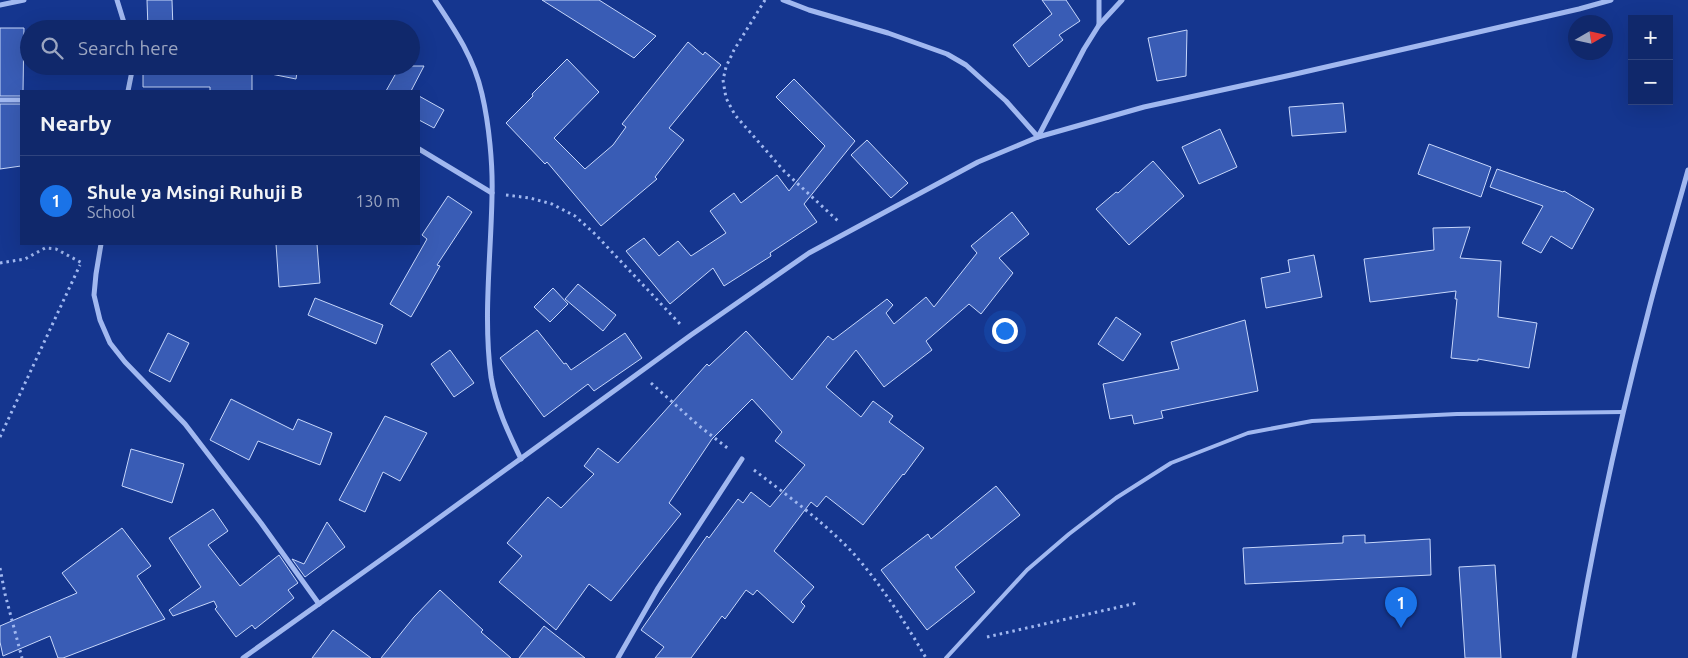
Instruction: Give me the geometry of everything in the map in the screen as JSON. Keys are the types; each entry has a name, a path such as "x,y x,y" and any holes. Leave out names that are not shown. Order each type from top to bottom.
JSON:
{"street":[{"path":"0,5 24,0"},
{"path":"117,0 123,20"},
{"path":"435,0 465,46 482,93 489,139 492,193 487,333 491,378 500,415 521,459"},
{"path":"783,0 947,54 966,65 1006,101 1038,138"},
{"path":"1099,0 1099,25"},
{"path":"1038,138 1084,49 1099,25 1122,0"},
{"path":"243,658 691,335 809,253 978,162 1038,138 1144,107 1291,76 1569,12 1612,0"},
{"path":"128,90 131,75"},
{"path":"0,100 20,100"},
{"path":"420,150 492,193"},
{"path":"1574,658 1587,584 1623,412 1648,312 1688,170"},
{"path":"101,245 94,295 100,320 110,343 125,362 184,424 250,508 319,604"},
{"path":"618,658 658,588 742,459"}],"lane":[{"path":"946,658 1027,570 1069,534 1116,498 1171,463 1248,433 1312,421 1457,414 1623,412"}],"path":[{"path":"765,0 734,50 726,67 723,80 726,98 735,115 784,171 850,231"},
{"path":"492,193 538,200 552,204 575,216 595,234 691,335"},
{"path":"0,263 25,259 45,248 56,249 81,262 96,274"},
{"path":"0,437 81,262"},
{"path":"639,373 698,426 827,528 854,555 887,596 926,658"},
{"path":"0,568 22,658"},
{"path":"961,641 1003,635 1137,603"}],"building":[{"path":"147,0 172,0 173,20 148,20"},
{"path":"542,0 599,0 656,36 634,58"},
{"path":"1042,0 1066,0 1080,21 1059,35 1063,40 1029,67 1013,45 1052,14"},
{"path":"0,28 20,28 20,75 23,75 23,90 20,90 20,96 0,96"},
{"path":"1187,30 1186,76 1157,81 1148,38"},
{"path":"688,42 703,55 705,52 721,65 669,128 684,140 655,177 657,179 601,226 547,162 545,164 506,123 567,59 599,92 554,138 585,169 613,145 626,127 622,124"},
{"path":"143,75 252,75 252,90 210,90 210,87 143,87"},
{"path":"276,75 297,75 296,79"},
{"path":"395,75 419,75 412,90 387,90"},
{"path":"794,79 855,141 804,204 817,222 770,253 771,256 724,286 713,268 670,304 626,251 644,238 659,256 678,241 691,256 726,233 710,211 734,193 741,203 777,175 789,191 825,146 776,97"},
{"path":"420,97 444,110 434,128 420,121"},
{"path":"1343,103 1346,132 1292,136 1289,107"},
{"path":"0,104 20,104 20,166 0,169"},
{"path":"1220,129 1237,167 1199,184 1182,147"},
{"path":"867,140 908,183 891,198 851,155"},
{"path":"1429,144 1491,167 1481,197 1418,174"},
{"path":"1153,161 1184,196 1129,245 1096,209 1116,192 1118,193"},
{"path":"1497,169 1564,191 1594,209 1572,249 1551,236 1541,253 1522,243 1543,206 1490,187"},
{"path":"448,196 472,212 437,265 440,266 411,317 390,304 427,239 422,235"},
{"path":"1012,212 1029,234 999,258 1013,273 981,314 969,304 926,341 932,350 884,387 856,350 826,387 861,417 873,401 893,416 889,422 924,448 863,525 826,496 817,507 811,502 774,551 814,587 801,602 805,606 793,623 757,590 753,595 746,590 725,619 722,616 691,658 655,658 664,647 641,630 707,536 709,538 738,499 743,503 751,492 770,507 805,465 775,441 782,432 752,399 712,439 669,503 681,514 611,601 589,584 556,630 499,582 522,556 507,543 548,497 561,508 594,474 584,466 598,448 618,463 707,364 709,366 746,331 792,380 828,336 833,340 887,299 893,305 886,313 894,324 926,297 934,307 977,253 971,246"},
{"path":"1470,227 1460,258 1501,261 1498,317 1537,323 1529,368 1478,359 1478,361 1451,358 1457,299 1455,299 1456,291 1370,302 1364,259 1434,250 1433,228"},
{"path":"276,245 317,245 320,283 279,287"},
{"path":"1314,255 1322,297 1266,308 1261,278 1290,272 1288,260"},
{"path":"578,284 616,315 603,331 565,299"},
{"path":"553,288 568,304 550,322 534,307"},
{"path":"315,298 383,325 376,344 308,315"},
{"path":"1116,317 1141,334 1123,361 1098,344"},
{"path":"1245,320 1258,391 1161,411 1163,418 1134,424 1132,415 1110,419 1103,384 1179,369 1171,342"},
{"path":"537,330 571,370 625,333 642,358 594,391 588,384 544,417 500,358"},
{"path":"168,333 189,343 170,382 149,371"},
{"path":"450,350 474,383 454,397 431,364"},
{"path":"231,399 293,430 298,419 332,433 320,465 258,441 249,460 210,440"},
{"path":"385,416 427,433 400,481 383,472 365,512 339,500"},
{"path":"131,449 184,464 172,503 122,486"},
{"path":"996,486 1020,515 955,567 975,592 927,630 881,570 928,534 931,539"},
{"path":"213,509 228,531 208,545 240,586 279,555 298,583 288,590 294,598 255,629 252,625 236,637 215,609 217,607 214,601 173,616 169,610 201,587 169,538"},
{"path":"327,522 345,547 305,577 292,559 304,564"},
{"path":"122,528 151,566 137,576 165,619 63,658 58,658 50,636 3,656 0,642 0,626 77,593 62,573"},
{"path":"1365,535 1365,543 1430,539 1431,575 1245,584 1243,548 1343,543 1343,536"},
{"path":"1495,565 1501,658 1465,658 1459,567"},
{"path":"440,590 483,630 481,632 511,658 381,658 414,617"},
{"path":"544,626 585,658 519,658"},
{"path":"333,630 371,658 312,658"}],"place":[{"name":"Shule ya Msingi Ruhuji B","path":"1401,628"}]}
